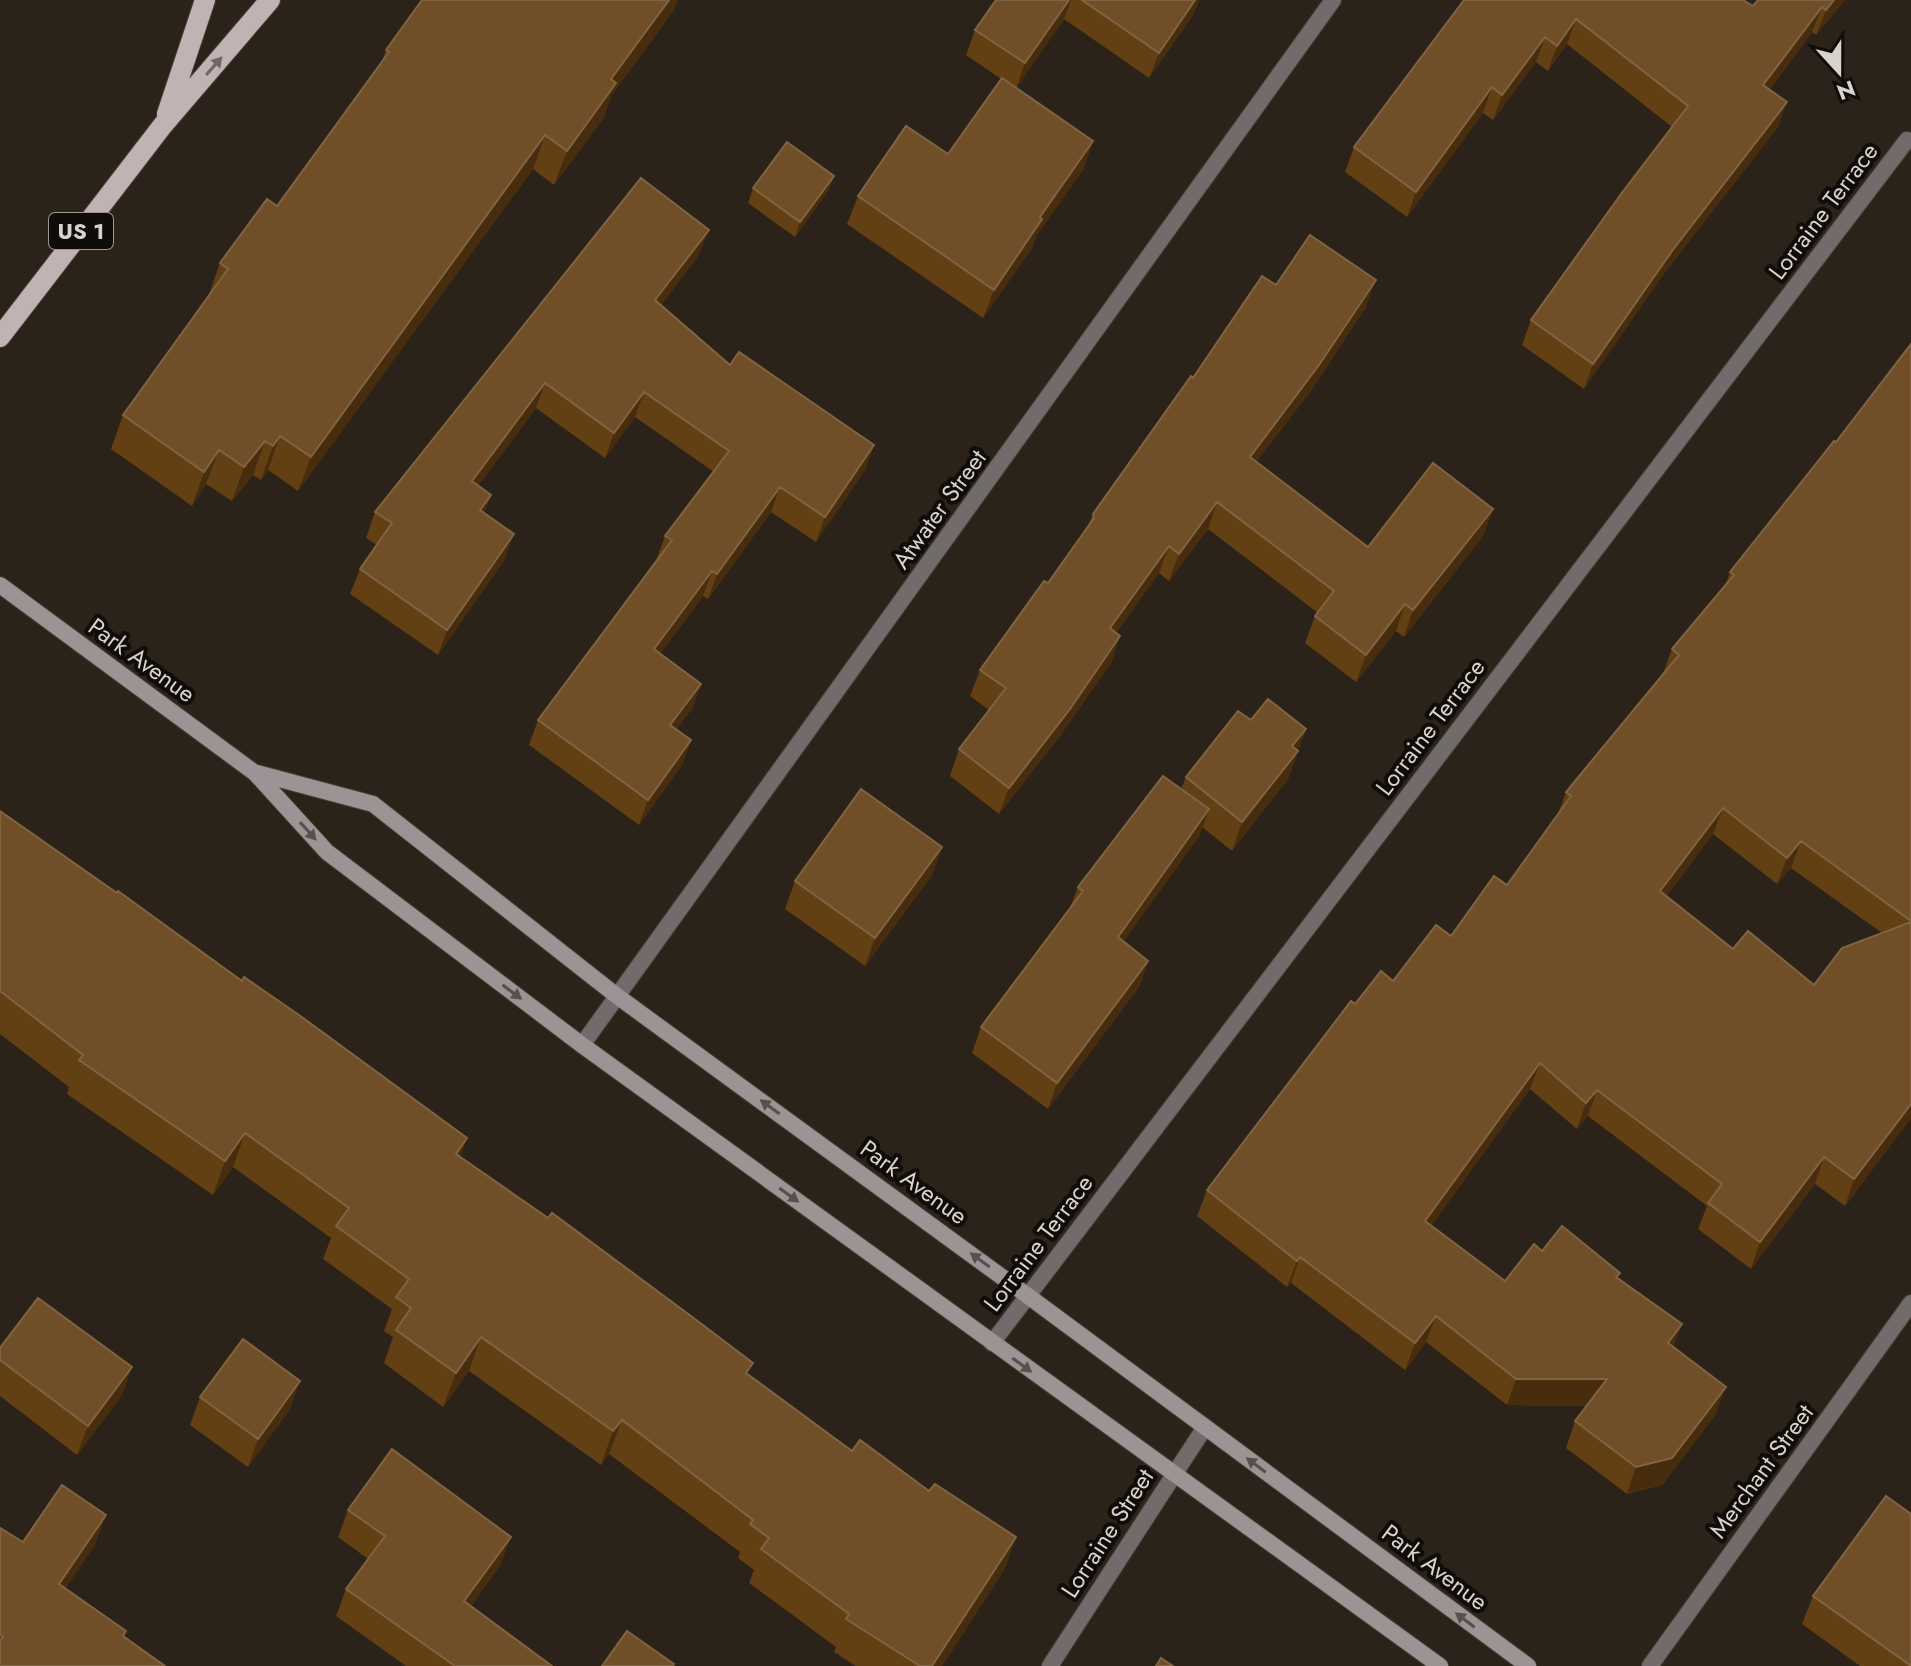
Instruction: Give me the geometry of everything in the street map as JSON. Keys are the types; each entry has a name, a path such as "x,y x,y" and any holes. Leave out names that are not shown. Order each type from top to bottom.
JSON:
{"main road":[{"name":"US 1","path":"163,125 205,0"},
{"name":"US 1","path":"0,337 163,125 270,0"},
{"name":"Park Avenue","path":"0,585 255,773 327,852 582,1045 1440,1666"},
{"name":"Park Avenue","path":"255,773 373,804 617,996 1528,1666"}],"street":[{"name":"Atwater Street","path":"582,1045 1333,0"},
{"name":"Lorraine Terrace","path":"992,1343 1907,140"},
{"name":"Merchant Street","path":"1650,1666 1911,1303"},
{"name":"Lorraine Street","path":"1050,1666 1205,1427"}],"building":[{"path":"422,0 669,0 611,79 616,83 567,151 545,135 311,457 280,436 273,446 265,441 244,467 219,450 204,472 123,415 228,269 220,263 267,199 277,206 389,52 386,50"},
{"path":"996,0 1069,0 1025,63 975,30"},
{"path":"1082,0 1195,0 1159,53"},
{"path":"1464,0 1743,0 1753,6 1758,0 1834,0 1826,10 1822,7 1763,85 1787,102 1672,251 1593,364 1531,320 1688,106 1576,19 1557,46 1545,37 1502,95 1492,87 1416,192 1354,147"},
{"path":"1002,78 1093,141 994,290 858,196 906,126 948,154"},
{"path":"787,142 834,176 800,222 753,188"},
{"path":"641,178 709,230 655,300 730,365 739,352 874,445 825,517 780,487 717,574 712,571 654,649 701,684 670,725 691,740 648,800 538,720 672,540 665,536 729,451 644,392 614,433 545,383 472,481 491,495 480,510 514,534 447,630 360,569 392,523 375,512"},
{"path":"1310,235 1376,280 1319,365 1250,457 1368,547 1433,463 1493,509 1413,610 1405,604 1366,655 1315,616 1334,591 1217,502 1179,554 1169,546 1110,628 1120,636 1070,709 1009,788 959,749 1006,688 980,670 1044,581 1048,583 1094,518 1093,514 1191,376 1193,378 1262,276 1276,285"},
{"path":"1911,344 1911,921 1801,841 1787,858 1723,808 1660,891 1733,949 1748,931 1814,985 1842,948 1911,922 1911,1104 1854,1179 1824,1157 1760,1242 1708,1203 1722,1184 1597,1090 1586,1103 1540,1063 1425,1221 1505,1281 1534,1244 1542,1251 1562,1226 1620,1273 1616,1277 1682,1324 1668,1343 1726,1387 1672,1458 1636,1467 1575,1421 1607,1379 1516,1379 1436,1316 1415,1343 1300,1257 1297,1261 1207,1190 1351,1001 1355,1004 1381,971 1393,981 1436,925 1451,936 1494,876 1507,885 1571,796 1566,792 1679,655 1672,649 1734,575 1730,572"},
{"path":"1268,699 1306,729 1292,746 1298,751 1242,822 1186,777 1238,711 1251,720"},
{"path":"1163,776 1209,809 1118,937 1148,961 1057,1083 981,1027 1083,891 1078,887"},
{"path":"861,789 942,847 875,938 795,881"},
{"path":"0,811 242,981 244,977 299,1015 467,1138 456,1154 548,1218 552,1213 691,1316 753,1363 746,1373 852,1451 860,1440 929,1491 935,1484 1016,1537 932,1666 920,1666 846,1619 849,1614 761,1549 769,1538 750,1524 753,1520 622,1420 613,1431 481,1337 456,1373 396,1330 411,1308 396,1297 409,1279 336,1226 349,1208 245,1133 225,1161 79,1060 83,1055 0,991"},
{"path":"38,1298 132,1367 88,1426 0,1360 0,1348"},
{"path":"243,1339 300,1381 258,1439 200,1397"},
{"path":"392,1449 511,1537 464,1601 552,1666 455,1666 346,1589 385,1536 348,1510"},
{"path":"62,1485 106,1515 59,1584 126,1631 123,1636 165,1666 0,1666 0,1640 3,1637 0,1635 0,1528 23,1542"},
{"path":"1886,1496 1911,1514 1911,1666 1813,1596"},
{"path":"627,1631 674,1664 673,1666 602,1666"},
{"path":"1161,1658 1173,1666 1156,1666"}]}
